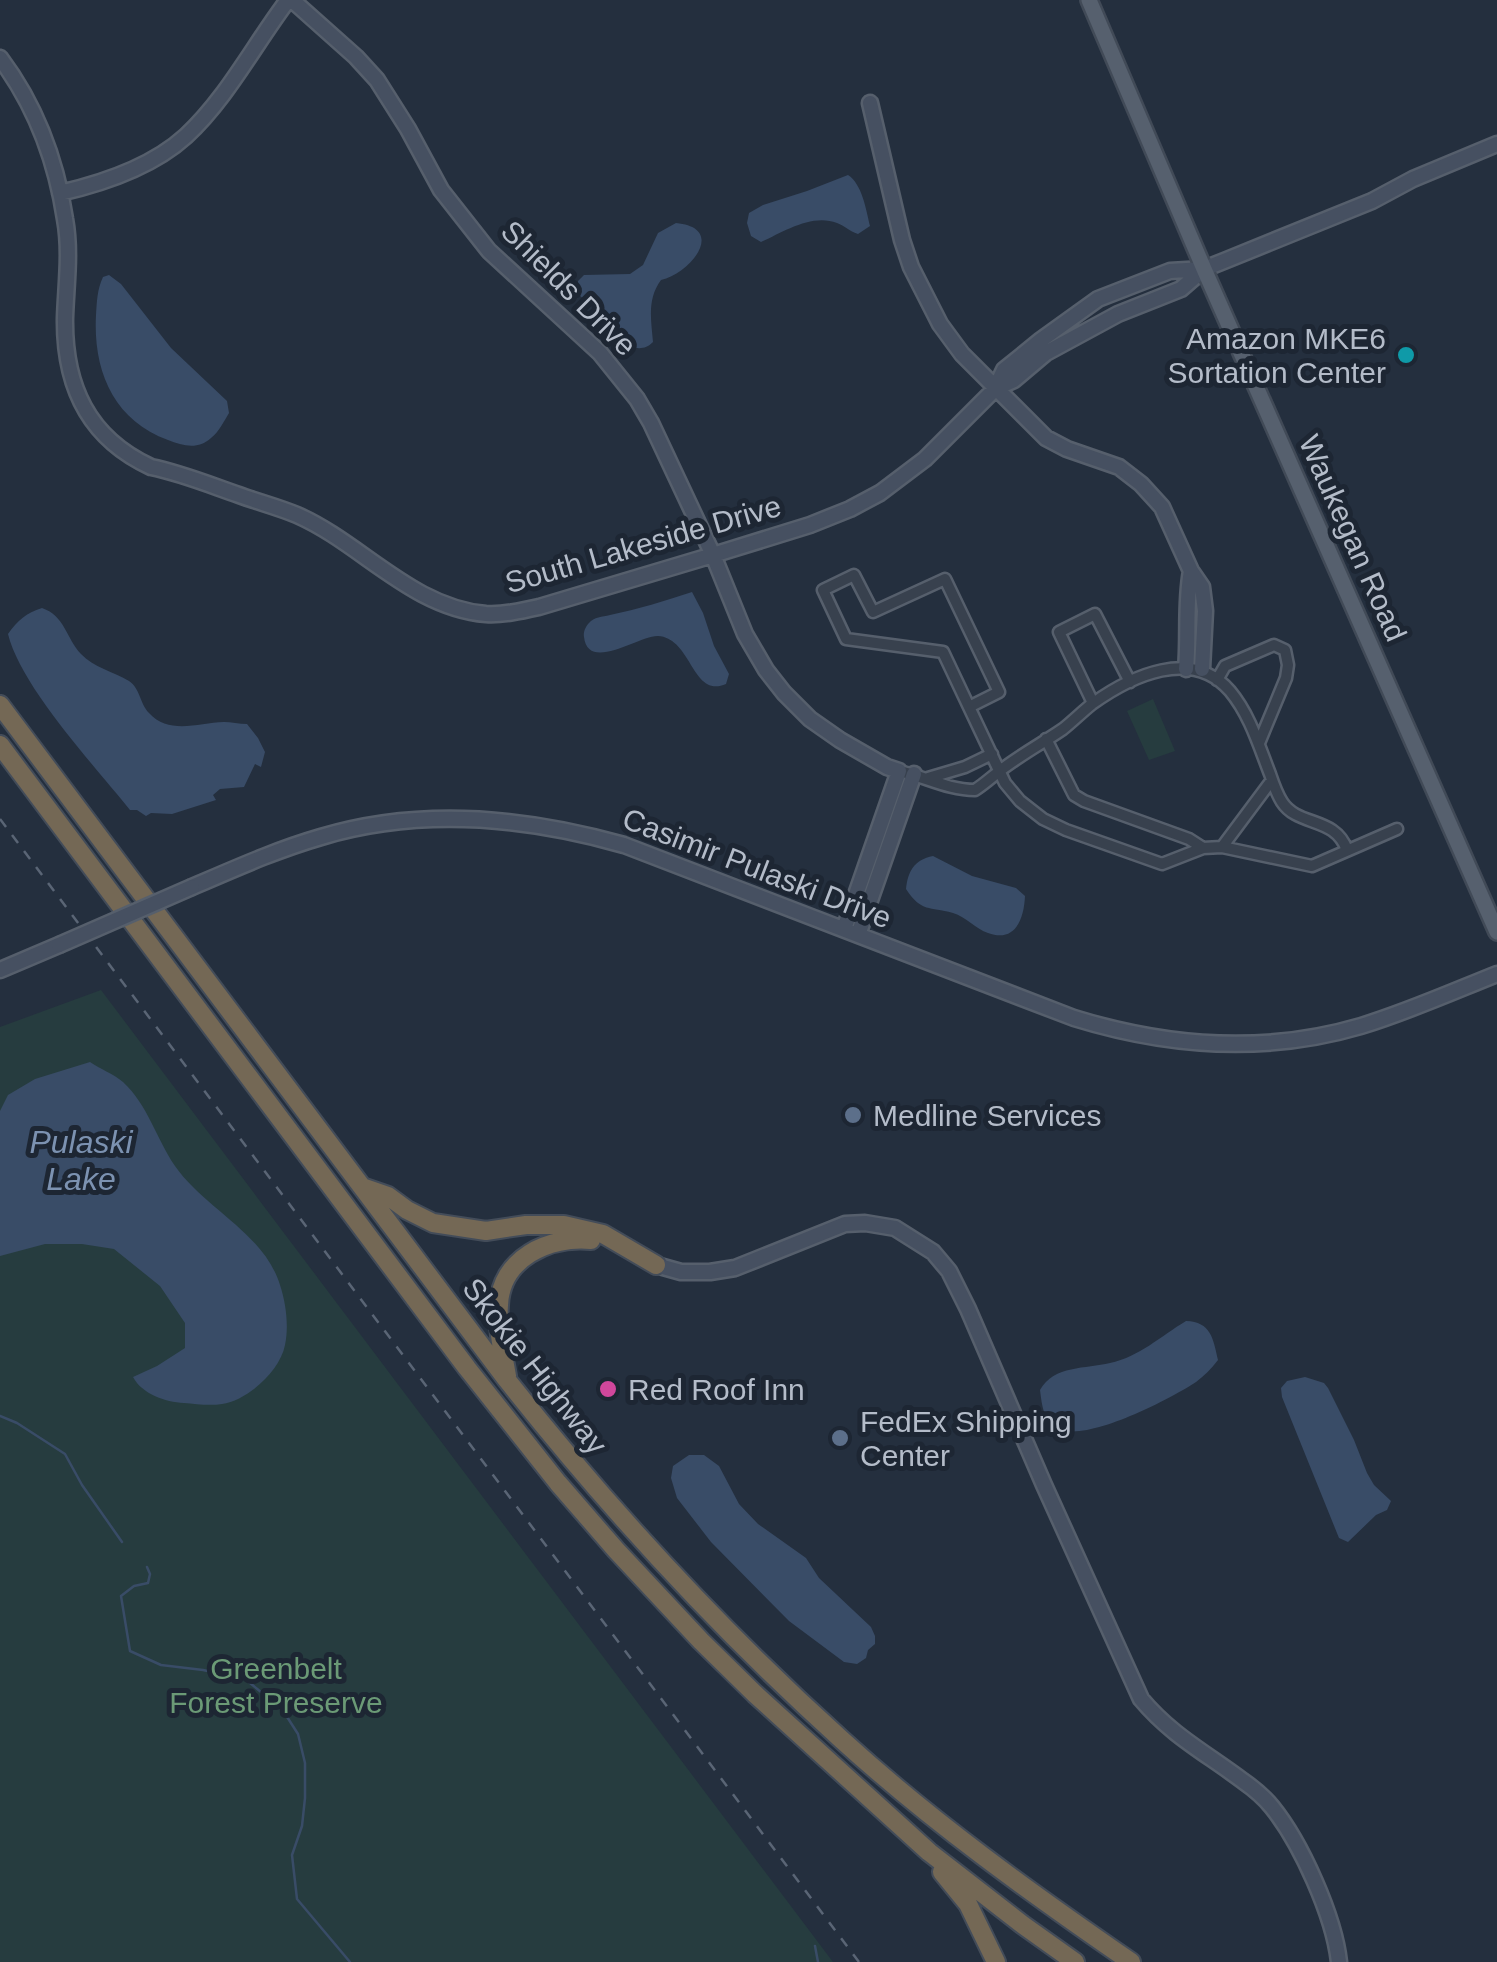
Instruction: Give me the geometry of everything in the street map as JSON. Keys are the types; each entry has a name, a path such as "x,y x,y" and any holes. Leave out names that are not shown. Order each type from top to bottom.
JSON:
{"highway":[{"name":"Skokie Highway","path":"0,705 508,1380 587,1478 674,1575 842,1740 934,1818 1130,1962"},
{"name":"Skokie Highway","path":"0,745 456,1353 616,1550 702,1641 929,1852 1076,1962"},
{"path":"362,1187 388,1196 432,1224 486,1231 526,1224 564,1224 603,1234 656,1265"},
{"path":"508,1380 498,1300 517,1262 550,1242 573,1238 592,1240 656,1265"},
{"path":"884,1810 952,1882 968,1904 996,1962"}],"main road":[{"name":"Waukegan Road","path":"1090,0 1204,269 1497,932"}],"street":[{"path":"60,193 137,168 184,138 208,113 290,0"},
{"name":"Shields Drive","path":"290,0 377,80 441,190 489,251 600,353 625,384 652,423 745,634 784,693 810,719 840,740 886,766 914,774"},
{"name":"South Lakeside Drive","path":"0,58 22,89 49,148 66,223 65,341 70,377 97,428 132,458 296,515 414,590 468,611 490,614 539,607 822,520 880,493 925,459 995,388 1004,370 1098,300 1170,271 1204,269"},
{"path":"870,104 911,266 942,327 962,354 1046,438 1120,467 1162,507 1191,570 1196,602 1188,644 1194,669"},
{"path":"1204,269 1372,201 1412,178 1497,144"},
{"name":"South Lakeside Drive","path":"995,388 1014,380 1046,353 1118,314 1180,289 1204,269"},
{"path":"969,707 1000,692 945,579 873,612 854,575 824,590 846,639 943,652 969,707 1000,770 1005,783 1020,801 1066,830 1162,864 1203,848 1222,846 1312,866 1398,830"},
{"path":"1093,703 1059,632 1095,614 1130,682"},
{"path":"1217,680 1225,666 1274,645 1284,650 1286,678 1258,743"},
{"path":"914,774 958,790 975,790 1063,729 1093,703 1130,682 1167,668 1194,669 1217,680 1242,708 1283,805 1338,832 1347,850"},
{"path":"1046,739 1074,795 1189,839 1203,848"},
{"path":"914,774 965,767 992,754"},
{"path":"851,932 914,774"},
{"path":"1222,846 1272,780"},
{"name":"Casimir Pulaski Drive","path":"0,970 278,851 364,828 445,819 512,821 624,845 1088,1022 1211,1045 1310,1038 1344,1030 1497,974"},
{"path":"656,1265 681,1272 735,1268 844,1224 895,1228 932,1252 950,1271 968,1309 1141,1700 1187,1744 1242,1780 1270,1804 1289,1832 1320,1898 1339,1962"}],"green space":[{"path":"1153,699 1175,751 1149,760 1127,711"},
{"name":"Greenbelt Forest Preserve","path":"101,990 833,1962 0,1962 0,1027"}],"water":[{"path":"848,175 860,191 870,226 858,234 837,223 818,220 761,242 751,236 749,213"},
{"path":"676,223 699,233 699,251 683,269 661,280 657,287 651,309 653,342 643,348 630,347 620,332 578,294 578,281 584,275 630,274 643,265 658,233"},
{"path":"109,275 121,284 171,348 227,401 229,413 206,442 185,445 149,431 133,420 110,391 96,335 98,291 103,277"},
{"path":"692,592 729,674 726,684 706,683 678,646 658,636 604,652 588,647 584,633 593,620"},
{"path":"42,608 56,616 86,659 133,684 146,709 157,720 175,726 247,724 265,752 261,767 255,764 244,787 220,789 213,795 216,800 172,814 146,816 130,810 60,725 15,655 8,634 23,618"},
{"path":"933,856 972,876 1016,888 1025,896 1017,926 1005,935 988,933 958,915 917,902 906,889 908,877 917,863"},
{"name":"Pulaski Lake","path":"90,1062 132,1091 175,1166 248,1236 272,1267 285,1307 286,1338 277,1365 242,1397 208,1405 169,1401 137,1383 133,1377 185,1348 185,1323 160,1286 114,1249 45,1244 0,1256 0,1111 8,1095 35,1079"},
{"path":"1186,1321 1206,1328 1218,1360 1196,1382 1149,1408 1089,1430 1059,1429 1050,1422 1040,1390 1053,1376 1131,1356"},
{"path":"1305,1377 1328,1388 1367,1473 1391,1501 1387,1510 1376,1515 1348,1542 1339,1538 1282,1397 1281,1388 1287,1381"},
{"path":"689,1455 704,1455 719,1466 739,1504 758,1524 806,1558 819,1578 871,1627 875,1644 866,1658 857,1664 844,1662 789,1621 711,1542 677,1498 671,1478 673,1466"}],"waterway":[{"path":"0,1416 65,1454 122,1542"},
{"path":"147,1567 148,1583 134,1586 121,1596 130,1651 161,1665 245,1679 282,1709 298,1734 305,1763 305,1798 302,1826 292,1855 297,1899 350,1962"},
{"path":"815,1946 818,1962"}],"railway":[{"path":"0,819 859,1962"}],"place":[{"name":"Amazon MKE6 Sortation Center","path":"1406,355"},
{"name":"Medline Services","path":"853,1115"},
{"name":"Red Roof Inn","path":"608,1389"},
{"name":"FedEx Shipping Center","path":"840,1438"}]}
